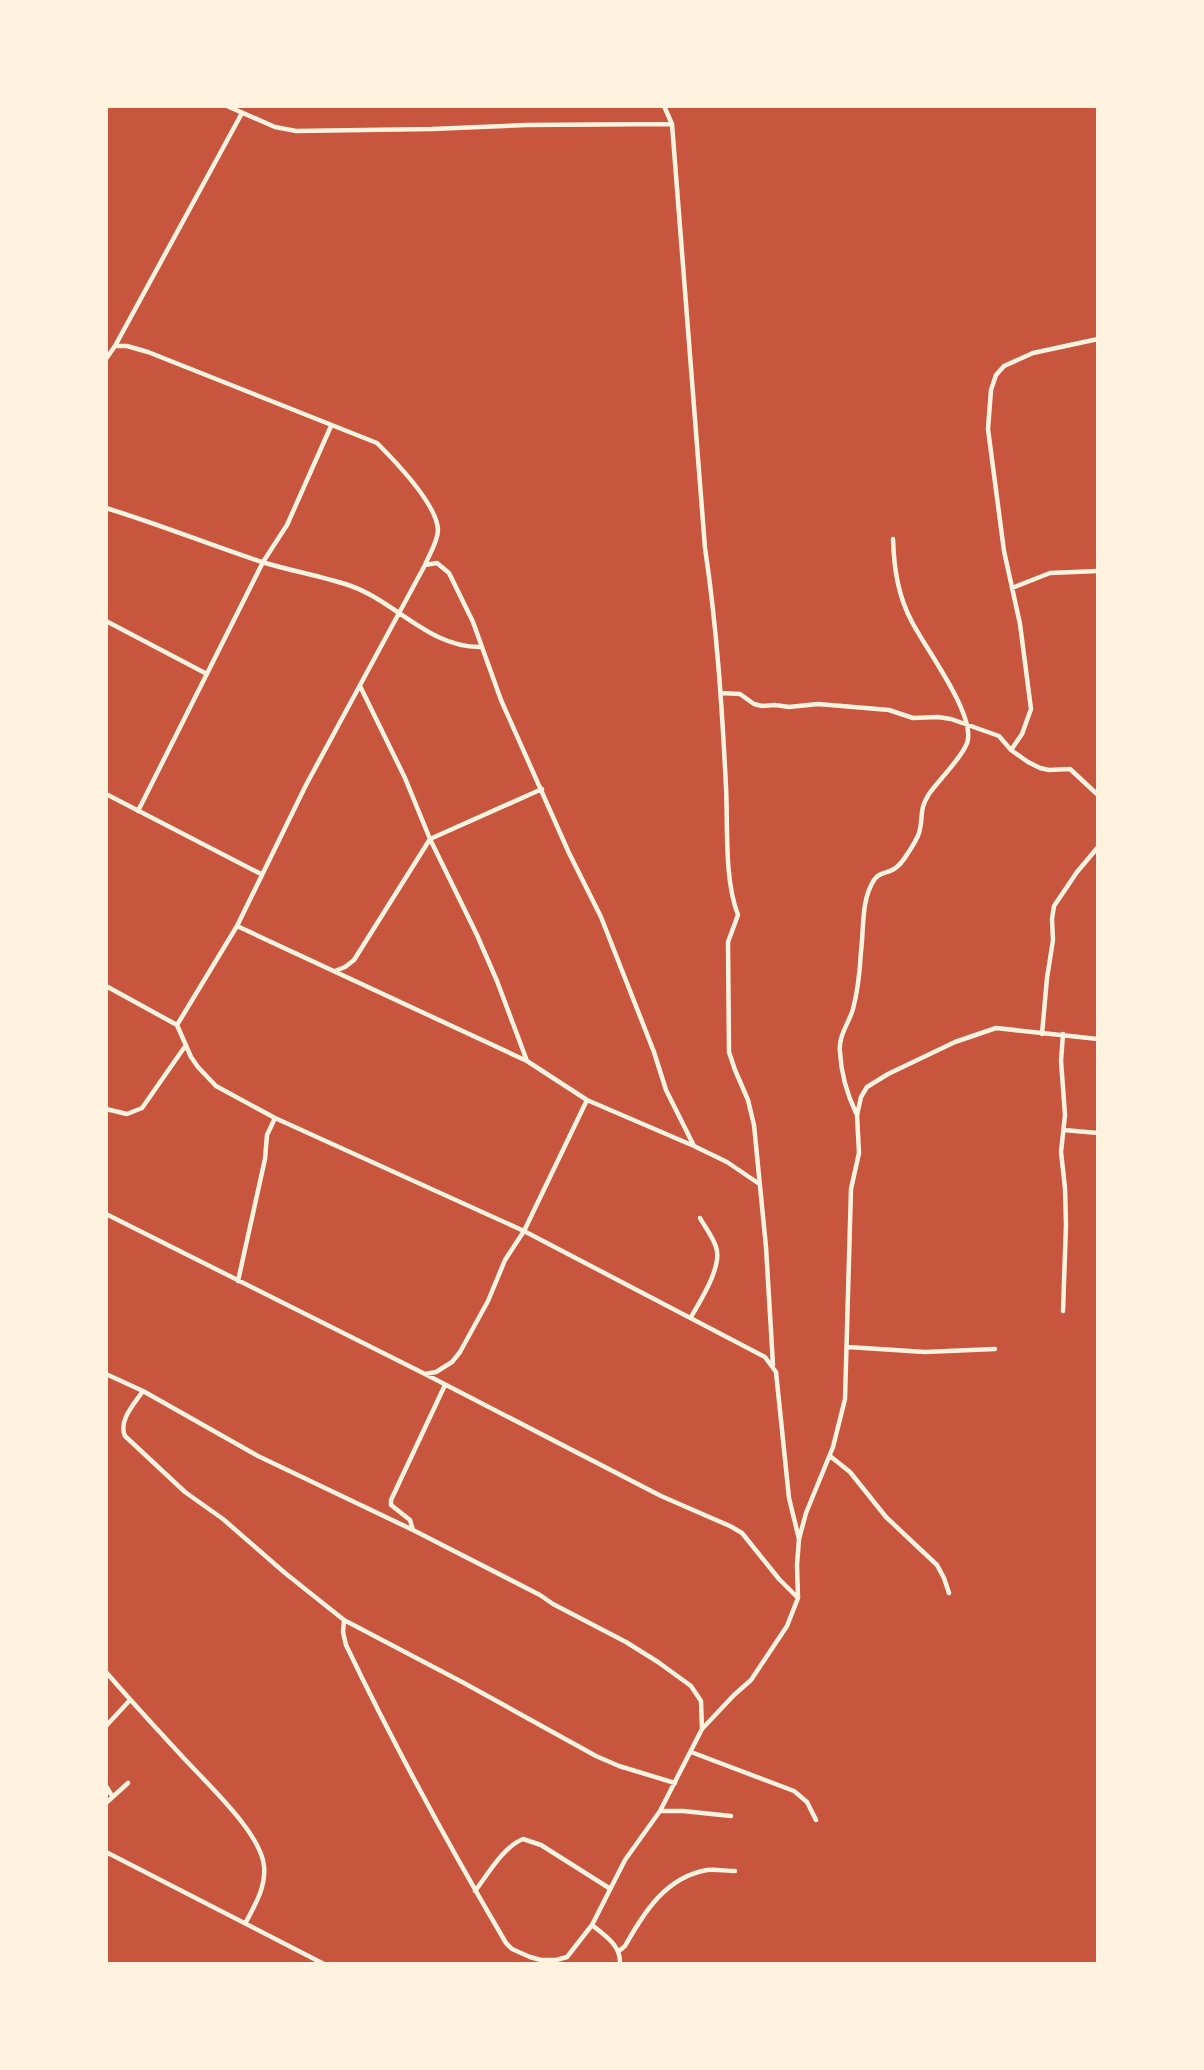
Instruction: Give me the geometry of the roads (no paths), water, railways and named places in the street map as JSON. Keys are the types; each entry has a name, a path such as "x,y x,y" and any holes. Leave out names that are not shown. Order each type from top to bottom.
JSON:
{"street":[{"path":"227,106 275,127 296,131 672,124"},
{"path":"664,106 672,124 705,548 713,601 721,693 728,861 733,903 738,915 728,942 729,1052 748,1100 754,1125 766,1246 773,1365 776,1372 789,1498 799,1539"},
{"path":"106,359 242,113"},
{"path":"1011,750 1022,734 1031,709 1020,624 1004,551 988,429 991,390 996,375 1004,366 1033,353 1098,339"},
{"path":"115,346 127,346 148,352 377,443 398,464 421,494 437,522 438,533 425,565 261,874 237,926 177,1025"},
{"path":"138,811 263,562 287,525 331,426"},
{"path":"106,508 170,528 263,562 351,586 381,600 416,626 466,647 481,647"},
{"path":"857,1115 846,1085 840,1041 853,1010 862,949 862,927 868,896 874,880 880,874 896,868 908,853 919,833 922,806 967,746 969,738 958,702 911,621 900,595 893,566 893,539"},
{"path":"425,565 437,563 449,573 473,622 501,700 569,853 601,916 654,1052 666,1090 694,1146"},
{"path":"1012,588 1050,573 1098,571"},
{"path":"106,621 207,674"},
{"path":"360,686 482,944 527,1061"},
{"path":"721,693 740,694 754,704 762,706 818,704 882,709 913,718 938,717 999,736 1011,750 1040,768 1070,769 1098,795"},
{"path":"335,971 354,960 430,838 542,789"},
{"path":"106,794 261,874"},
{"path":"1042,1034 1053,940 1054,906 1077,872 1098,847"},
{"path":"237,926 527,1061 587,1100 694,1146 727,1162 759,1183"},
{"path":"106,986 177,1025 198,1067 216,1086 275,1118 524,1232 691,1317 765,1357 773,1365"},
{"path":"344,1620 343,1632 346,1645 390,1737 506,1943 512,1949 530,1957 549,1961 567,1957 592,1925 625,1860 660,1811 702,1729 751,1680 787,1626 798,1598 799,1539 819,1478 830,1456 845,1399 851,1189 859,1153 858,1105 867,1087 888,1074 955,1042 996,1029 1098,1039"},
{"path":"1063,1034 1061,1061 1064,1130 1061,1152 1066,1225 1063,1311"},
{"path":"106,1109 127,1114 142,1108 186,1045"},
{"path":"425,1374 436,1372 452,1362 460,1352 488,1301 505,1260 524,1232 587,1100"},
{"path":"238,1281 265,1159 267,1135 275,1118"},
{"path":"1064,1130 1098,1133"},
{"path":"106,1214 425,1374 661,1496 736,1529 752,1544 779,1579 798,1598"},
{"path":"691,1317 715,1268 717,1258 717,1247 700,1218"},
{"path":"848,1347 925,1352 995,1349"},
{"path":"106,1374 143,1391 258,1456 413,1530 540,1595 658,1662 690,1686 701,1701 702,1729"},
{"path":"413,1530 410,1520 391,1505 391,1500 445,1385"},
{"path":"143,1391 124,1421 122,1429 125,1436 185,1492 223,1519 344,1620 596,1756 619,1766 675,1783"},
{"path":"830,1456 850,1472 886,1517 937,1565 949,1593"},
{"path":"106,1672 241,1820 262,1854 263,1882 246,1922"},
{"path":"106,1726 130,1700"},
{"path":"691,1752 794,1791 807,1802 816,1820"},
{"path":"106,1803 128,1783"},
{"path":"106,1786 112,1796"},
{"path":"660,1811 731,1816"},
{"path":"475,1890 509,1849 516,1842 524,1839 541,1845 609,1888"},
{"path":"106,1851 324,1964"},
{"path":"619,1951 625,1946 641,1919 666,1888 693,1874 709,1870 735,1871"},
{"path":"592,1925 619,1951 620,1964"}]}
